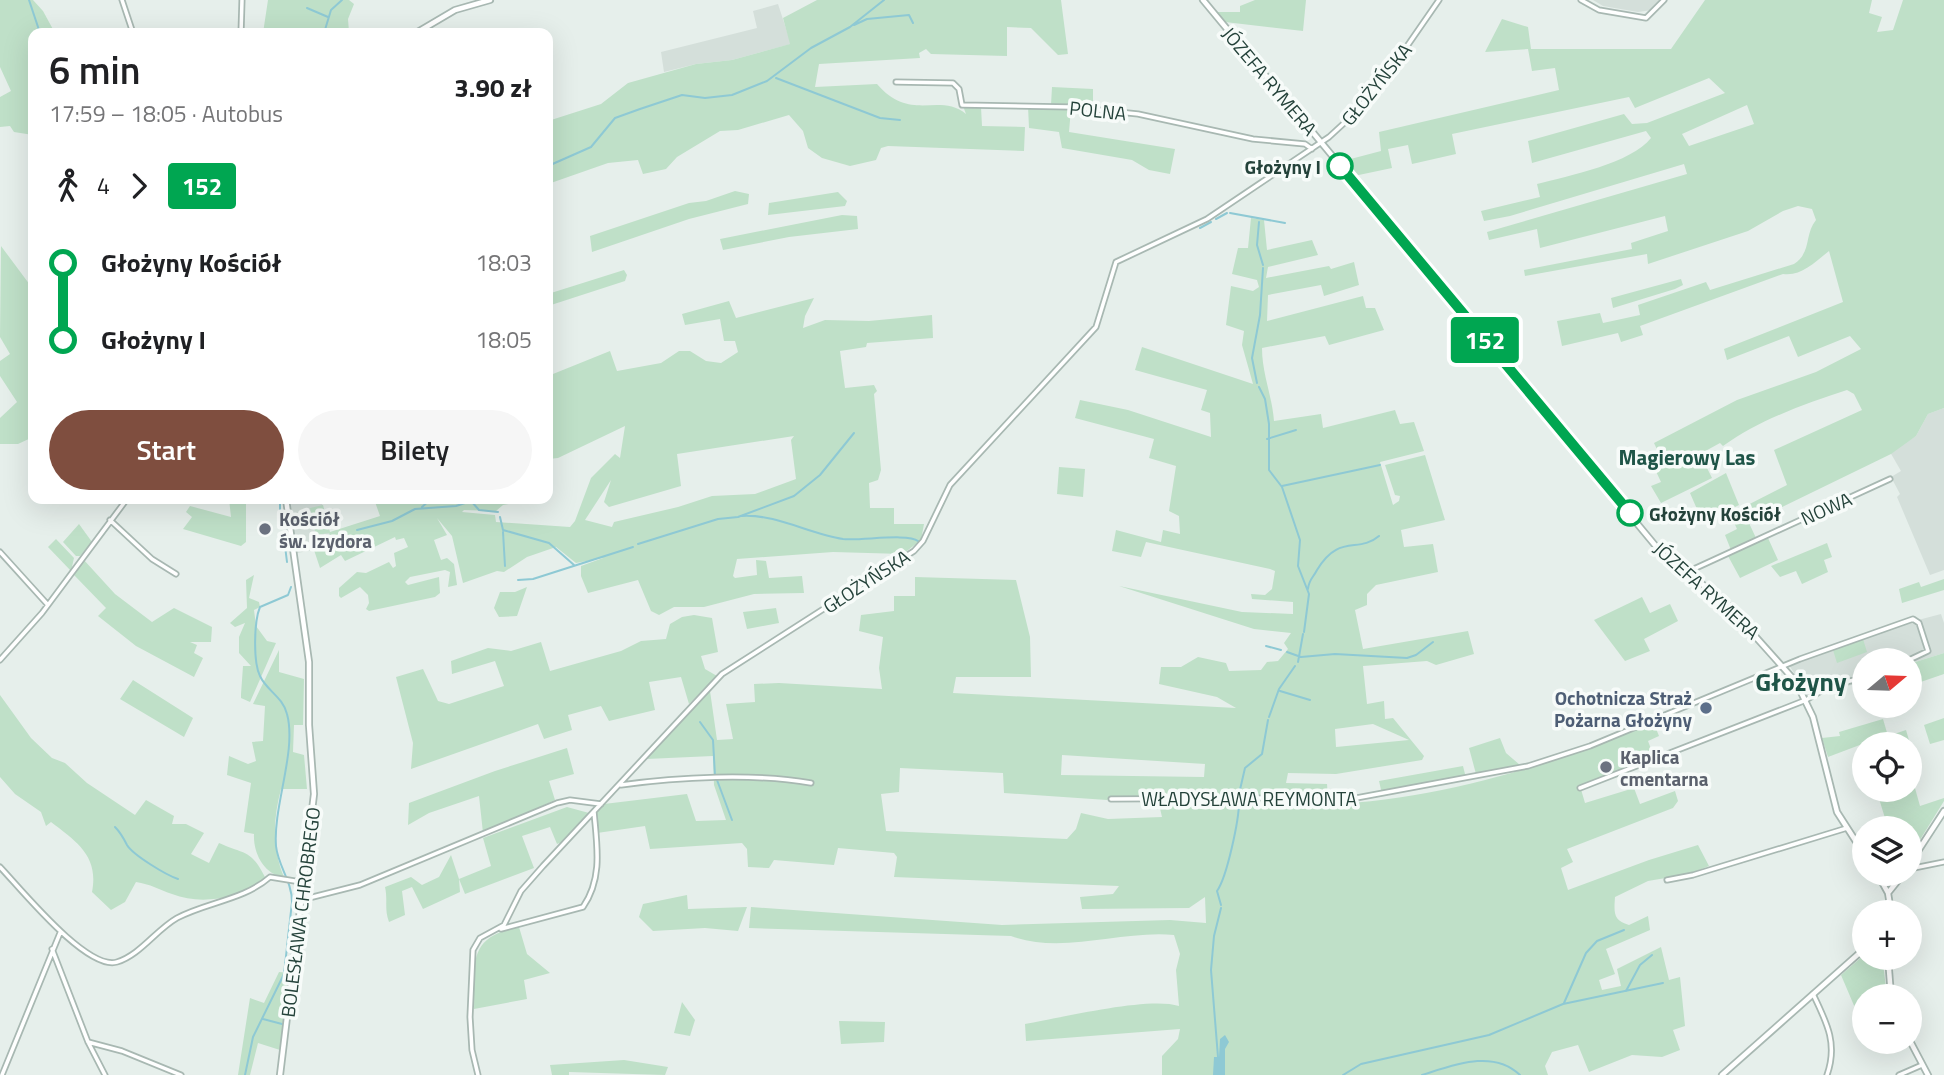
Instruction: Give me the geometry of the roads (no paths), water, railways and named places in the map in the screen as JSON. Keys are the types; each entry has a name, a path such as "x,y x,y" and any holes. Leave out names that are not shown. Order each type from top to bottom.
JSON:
{"street":[{"path":"122,0 131,28"},
{"path":"241,28 242,0"},
{"path":"424,28 455,10 490,0"},
{"name":"JÓZEFA RYMERA","path":"1203,0 1657,547 1685,573 1721,598 1784,665 1807,700 1835,805 1852,836"},
{"name":"GŁOŻYŃSKA","path":"478,1075 472,1050 470,1017 473,950 480,938 499,929 521,891 722,674 914,551 923,541 950,485 1096,327 1116,262 1207,219 1322,143 1354,114 1394,65 1439,0"},
{"path":"1581,0 1599,10 1646,18 1664,0"},
{"name":"POLNA","path":"896,82 953,83 959,89 962,105 1070,107 1138,114 1253,139 1305,144 1312,149"},
{"name":"NOWA","path":"1685,573 1891,479"},
{"path":"0,660 48,605 123,504"},
{"name":"BOLESŁAWA CHROBREGO","path":"280,1075 301,882 313,810 309,662 287,504"},
{"path":"110,520 152,559 176,574"},
{"path":"0,552 48,605"},
{"name":"WŁADYSŁAWA REYMONTA","path":"1111,799 1271,798 1340,801 1465,780 1542,762 1590,746 1784,665 1913,619 1919,623 1928,651 1922,654"},
{"path":"1580,788 1807,700 1831,685 1852,680"},
{"path":"619,785 682,778 781,779 811,783"},
{"path":"300,900 360,885 557,803 569,800 601,804"},
{"path":"1922,846 1944,811"},
{"path":"499,929 583,907 593,893 597,877 594,812"},
{"path":"1667,880 1693,876 1847,828"},
{"path":"1922,865 1944,862"},
{"path":"0,867 60,933 99,960 114,963 129,957 160,928 197,908 245,893 270,877 301,882"},
{"path":"1884,886 1889,900"},
{"path":"1888,893 1894,886"},
{"path":"2,1075 60,933"},
{"path":"52,949 88,1042 105,1075"},
{"path":"1722,1075 1852,960"},
{"path":"1813,994 1833,1042 1833,1056 1827,1075"},
{"path":"88,1042 122,1051 181,1075"},
{"path":"1916,1054 1928,1075"},
{"path":"1899,1075 1922,1065"}],"water":[{"path":"1225,1035 1229,1042 1225,1049 1225,1075 1213,1075 1214,1057 1219,1057 1220,1039"}],"waterway":[{"path":"29,0 38,28"},
{"path":"326,28 331,10 342,0"},
{"path":"553,164 591,147 615,118 682,95 705,98 732,95 767,81 811,48 850,27 884,0"},
{"path":"307,8 328,17"},
{"path":"854,25 867,19 909,15 913,23"},
{"path":"776,78 880,118 900,120"},
{"path":"1216,219 1227,213"},
{"path":"1230,213 1285,223"},
{"path":"1200,228 1211,222"},
{"path":"1259,222 1257,245 1263,265"},
{"path":"1257,383 1252,358 1260,315 1263,268"},
{"path":"1259,387 1265,399 1269,424 1269,470 1282,487 1300,540 1298,566 1309,594 1304,632"},
{"path":"1267,439 1296,430"},
{"path":"638,544 718,519 738,517 794,496 820,475 854,433"},
{"path":"1282,486 1380,465"},
{"path":"280,504 280,510"},
{"path":"422,507 425,504"},
{"path":"357,530 392,521 415,509 462,504"},
{"path":"474,504 479,510 498,512"},
{"path":"742,516 768,518 843,539 904,538 918,541"},
{"path":"500,517 503,530 549,543 574,565"},
{"path":"503,532 505,566"},
{"path":"1308,589 1317,570 1333,552 1364,544 1379,536"},
{"path":"284,538 287,562"},
{"path":"518,580 533,579 633,547"},
{"path":"245,1075 253,1037 284,974 292,902 290,887 276,846 289,729 285,708 263,681 258,670 256,631 260,607 288,595 291,587"},
{"path":"1298,662 1303,634"},
{"path":"1287,652 1301,657 1335,654 1407,658 1416,655 1433,642"},
{"path":"1266,646 1281,650"},
{"path":"1269,717 1279,689 1295,666"},
{"path":"1280,691 1310,700"},
{"path":"1239,794 1245,768 1262,754 1268,720"},
{"path":"700,722 713,740 715,776"},
{"path":"717,780 732,820"},
{"path":"1221,905 1217,891 1232,848 1239,802"},
{"path":"115,827 136,854 178,879"},
{"path":"1218,1057 1211,970 1214,936 1221,908"},
{"path":"1564,1003 1586,953 1597,941 1624,930"},
{"path":"1626,991 1640,965 1652,955"},
{"path":"1343,1075 1361,1064 1489,1035 1563,1004 1663,983"},
{"path":"263,1019 282,1024"},
{"path":"1422,1075 1460,1064 1486,1061 1509,1067 1520,1075"}],"place":[{"name":"Głożyny I","path":"1340,166"},
{"name":"Głożyny Kościół","path":"1630,513"},
{"name":"Kościół św. Izydora","path":"265,529"},
{"name":"Ochotnicza Straż Pożarna Głożyny","path":"1706,708"},
{"name":"Kaplica cmentarna","path":"1606,767"}],"district":[{"name":"Magierowy Las","path":"1687,457"},
{"name":"Głożyny","path":"1801,681"}]}
